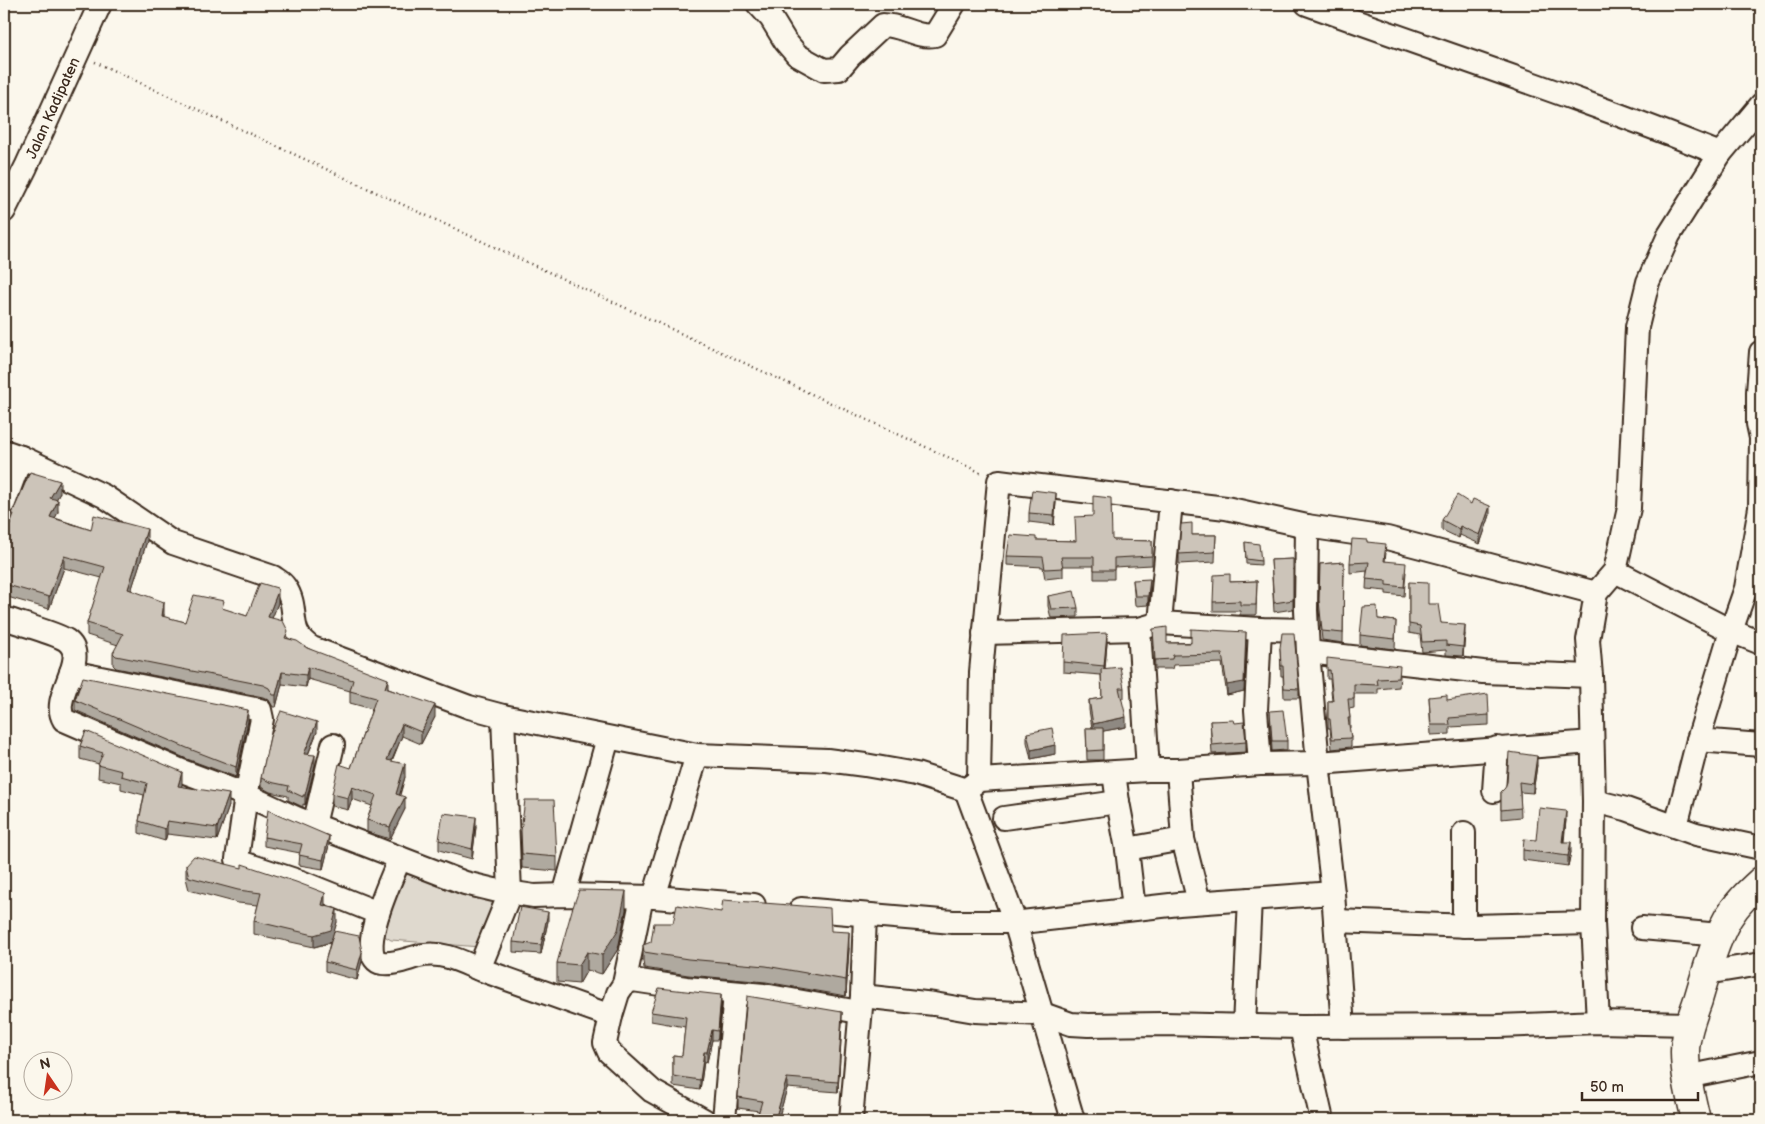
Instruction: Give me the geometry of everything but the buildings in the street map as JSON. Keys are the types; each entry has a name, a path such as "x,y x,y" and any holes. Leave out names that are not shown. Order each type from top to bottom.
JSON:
{"main road":[{"path":"1696,1120 1686,1077 1685,1050 1690,1024 1720,935 1738,904 1761,881"}],"street":[{"name":"Jalan Kadipaten","path":"4,211 100,4"},
{"path":"758,4 771,18 785,41 797,55 824,70 839,70 850,56 883,25 894,25 924,36 934,34 954,4"},
{"path":"1307,4 1557,92 1720,154"},
{"path":"1598,1022 1593,923 1594,800 1591,676 1588,640 1596,593 1615,571 1628,508 1638,327 1648,282 1669,235 1720,154 1761,105"},
{"path":"1676,826 1698,740 1746,588 1760,508 1761,438 1758,424 1758,392 1761,352"},
{"path":"4,503 12,454 104,496 173,543 273,577 281,582 290,596 297,633 305,644 312,648 461,705 503,716 697,755 827,760 972,785 1148,770 1318,763 1592,742"},
{"path":"1073,1120 1043,1014 972,785 999,481 1226,508 1307,526 1387,538 1596,593"},
{"path":"1148,770 1150,626 1170,501"},
{"path":"1307,526 1308,652 1318,763 1333,893 1343,1027"},
{"path":"1615,571 1731,631 1761,643"},
{"path":"4,618 61,637 68,641 75,652 74,666 61,698 60,708 64,720 92,734 246,795 314,825 466,883 510,893 534,896 648,897 953,922 1015,922 1199,902 1333,893"},
{"path":"984,633 1150,626 1307,630"},
{"path":"1260,629 1256,710 1260,764"},
{"path":"1308,652 1483,672 1591,676"},
{"path":"71,672 260,710 262,719 246,795 237,859 240,862 301,882 378,913"},
{"path":"480,968 510,893 503,716"},
{"path":"564,895 608,738"},
{"path":"1698,740 1761,745"},
{"path":"314,825 333,745"},
{"path":"1494,791 1497,748"},
{"path":"697,755 648,897 624,984 618,993 611,1016 605,1043 609,1052 652,1091 704,1120"},
{"path":"1178,770 1183,838 1199,902"},
{"path":"1114,773 1127,849 1134,909"},
{"path":"1594,800 1626,808 1696,834 1761,848"},
{"path":"1004,818 1118,802"},
{"path":"1464,833 1464,926"},
{"path":"1127,849 1183,838"},
{"path":"400,858 378,913 371,944 371,952 377,961 385,963 425,955 449,957 611,1016"},
{"path":"1244,1026 1250,899"},
{"path":"851,1120 860,1004 864,915"},
{"path":"1335,922 1464,926 1593,923"},
{"path":"1642,928 1720,935"},
{"path":"1706,973 1761,964"},
{"path":"624,984 637,980 686,988 860,1004 934,1004 974,1011 1043,1014 1071,1024 1301,1027 1498,1026 1598,1022 1690,1024"},
{"path":"724,1120 735,993"},
{"path":"1301,1027 1322,1120"},
{"path":"1686,1077 1761,1062"}],"path":[{"path":"77,54 999,481"}],"shaded area":[{"path":"401,866 498,902 480,947 391,940 381,934"}]}
